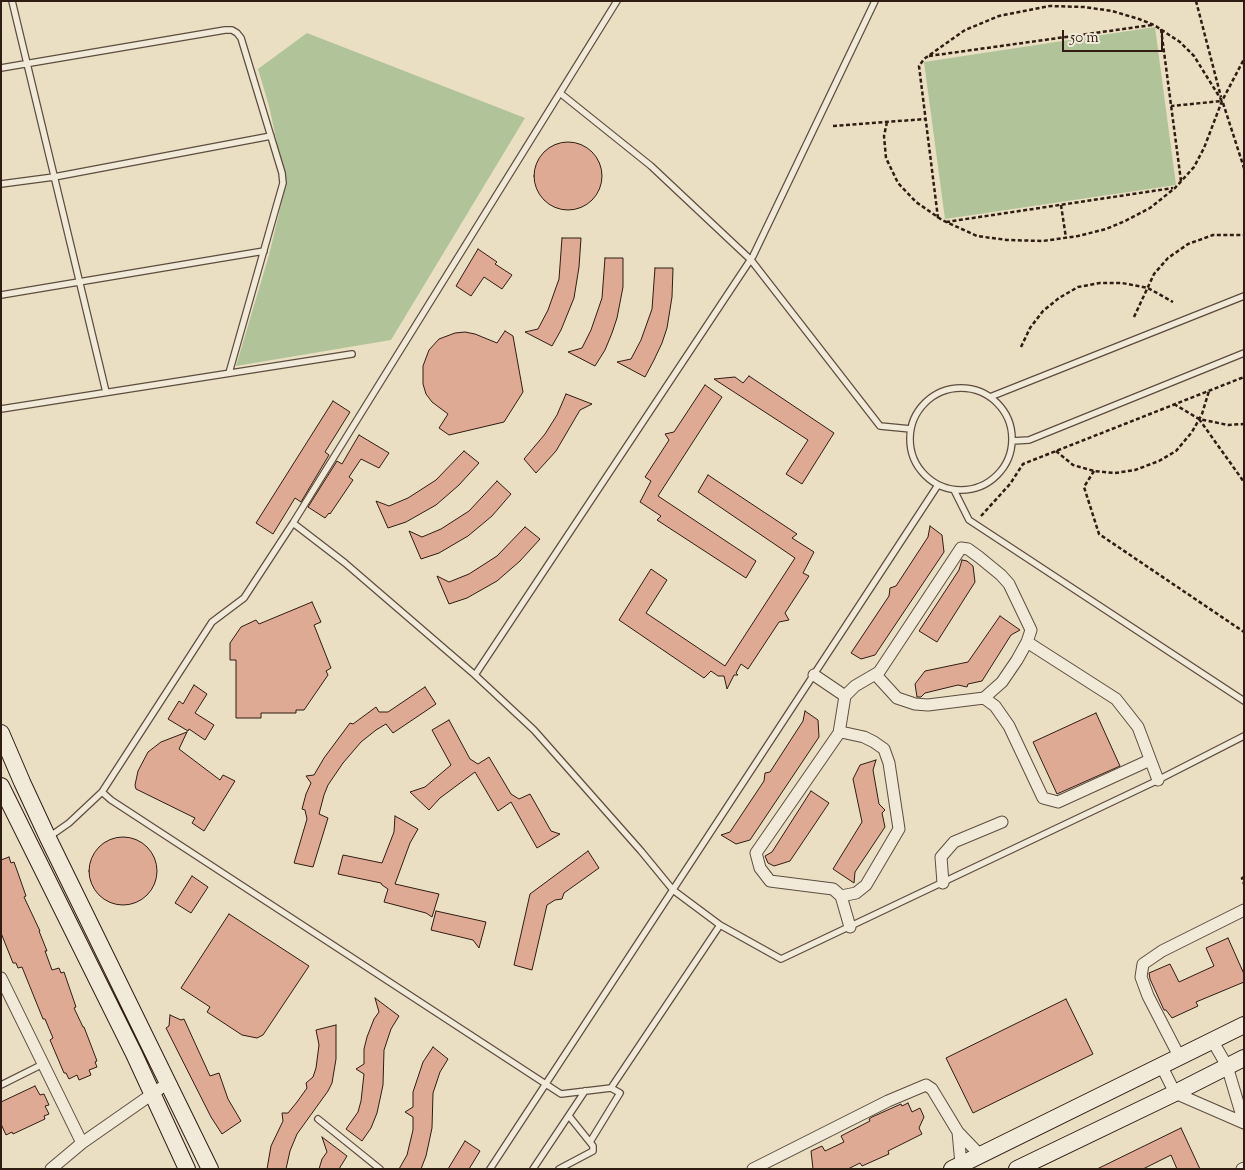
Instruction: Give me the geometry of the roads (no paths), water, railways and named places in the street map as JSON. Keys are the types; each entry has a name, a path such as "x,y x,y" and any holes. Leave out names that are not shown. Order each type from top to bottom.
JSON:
{"main road":[{"path":"1,733 48,838 210,1169"},
{"path":"2,791 134,1054 187,1169"},
{"path":"956,1167 1244,1025"},
{"path":"1017,1169 1244,1058"}],"street":[{"path":"850,927 841,896 833,889 770,881 760,868 756,853 838,733 845,696 855,686 879,672 961,548 968,549 980,556 1009,584 1031,630 1018,660 1002,682 984,698 928,705 915,704 897,698 876,675"},
{"path":"1027,642 1116,699 1138,727 1158,780"},
{"path":"814,674 845,696"},
{"path":"984,698 995,706 1009,726 1043,798 1058,802 1150,760"},
{"path":"838,733 841,732 864,738 874,742 884,750 889,763 899,829 866,885 856,893 841,896"},
{"path":"2,791 22,782"},
{"path":"943,883 941,857 954,842 1002,822"},
{"path":"1179,1056 1143,983 1141,977 1143,964 1162,951 1244,910"},
{"path":"1,978 82,1143"},
{"path":"1212,1040 1227,1066 1244,1123"},
{"path":"1161,1065 1175,1093 1244,1123"},
{"path":"51,1169 82,1143 151,1093 168,1083"},
{"path":"753,1169 888,1101 926,1085 932,1089 958,1132 980,1155"},
{"path":"956,1167 958,1132"}],"lane":[{"path":"12,1 106,392"},
{"path":"48,838 69,823 102,792 212,622 244,598 294,523 617,1"},
{"path":"475,675 750,260 875,1"},
{"path":"1,68 225,30 232,30 241,38 282,173 283,183 229,373"},
{"path":"560,93 650,166 750,260 880,426 911,428"},
{"path":"1,184 54,177 271,136"},
{"path":"1,296 264,251"},
{"path":"990,397 1244,296"},
{"path":"1012,441 1030,440 1244,353"},
{"path":"1,409 352,354"},
{"path":"959,388 975,390 990,397 1002,409 1010,424 1012,441 1008,458 999,472 986,483 971,489 954,490 938,485 924,475 915,462 910,445 911,428 917,413 928,400 942,391 959,388"},
{"path":"490,1169 938,485"},
{"path":"954,490 969,520 1244,701"},
{"path":"294,523 345,563 475,675 534,730 642,851 673,890 720,925 781,959 1158,780 1244,736"},
{"path":"102,792 111,800 561,1094 611,1088 620,1093 590,1142"},
{"path":"611,1088 720,925"},
{"path":"1,1085 43,1064"},
{"path":"532,1169 585,1091"},
{"path":"558,1169 593,1150 593,1146 569,1116"},
{"path":"318,1119 380,1169"}]}
